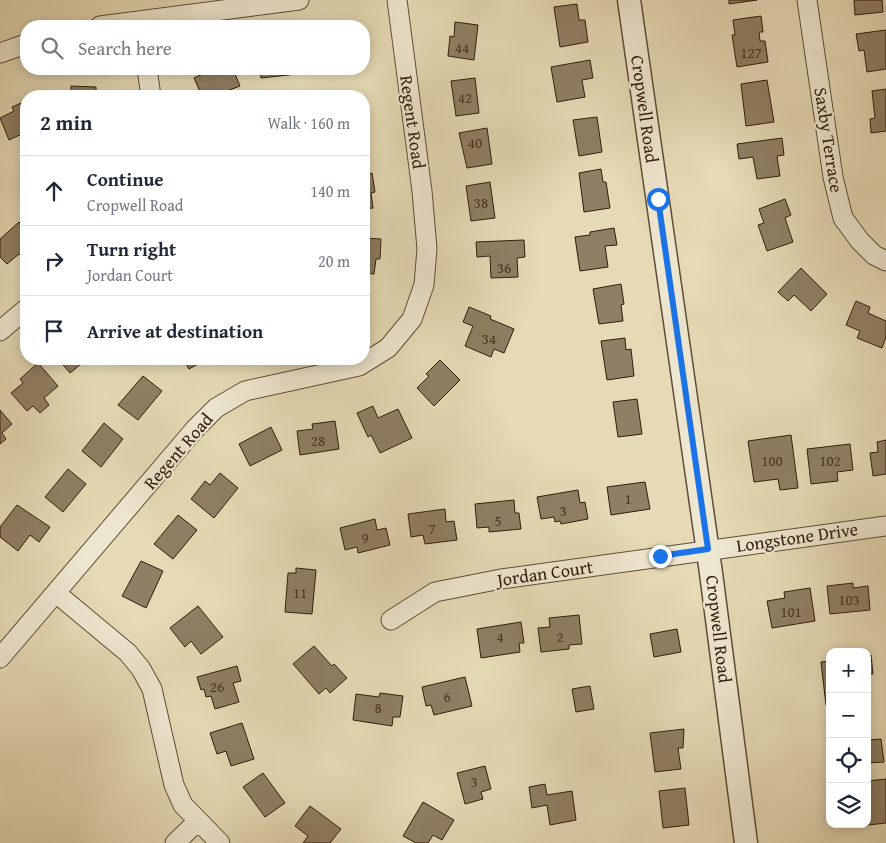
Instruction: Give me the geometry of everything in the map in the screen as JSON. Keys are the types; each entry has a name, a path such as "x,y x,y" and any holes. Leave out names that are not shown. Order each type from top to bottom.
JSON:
{"street":[{"path":"161,20 299,0"},
{"name":"Regent Road","path":"370,359 388,348 412,320 424,285 427,249 422,191 397,0"},
{"name":"Cropwell Road","path":"628,0 708,549 746,843"},
{"name":"Saxby Terrace","path":"807,0 833,177 843,218 860,241 874,255 886,261"},
{"path":"0,53 20,46"},
{"path":"148,75 150,90"},
{"path":"0,331 20,314"},
{"name":"Regent Road","path":"0,658 195,429 216,408 245,391 361,365"},
{"name":"Longstone Drive","path":"708,549 886,526"},
{"name":"Jordan Court","path":"391,620 435,592 501,579 708,549"},
{"path":"56,593 128,653 141,668 152,689 174,785 183,805 220,843"},
{"path":"175,843 198,821"}],"building":[{"path":"729,0 757,0 729,4"},
{"path":"854,0 882,0 883,12 855,15"},
{"path":"577,4 579,20 585,20 588,42 560,47 554,7"},
{"path":"761,16 763,32 759,32 760,41 765,41 768,62 737,67 732,35 735,35 733,20"},
{"path":"455,22 478,25 474,60 448,56 450,36 454,37"},
{"path":"886,30 886,69 867,72 864,50 859,51 856,34"},
{"path":"590,60 593,78 582,80 585,97 557,102 551,67"},
{"path":"200,75 235,75 240,86 230,90 199,90 194,78"},
{"path":"261,75 288,75 261,78"},
{"path":"475,78 479,113 456,116 451,81"},
{"path":"767,80 774,122 746,126 741,84"},
{"path":"71,86 96,87 96,90 71,90"},
{"path":"886,89 886,131 871,133 870,119 875,118 872,91"},
{"path":"20,104 20,135 9,140 0,118 14,111 12,107"},
{"path":"597,117 602,152 579,156 573,120"},
{"path":"487,128 492,164 467,168 459,133"},
{"path":"782,138 784,155 777,156 780,176 757,179 753,157 739,159 737,144"},
{"path":"601,169 603,182 606,182 610,208 584,212 579,173"},
{"path":"372,173 375,192 371,193 373,208 370,208 370,174"},
{"path":"490,182 495,218 471,221 466,186"},
{"path":"785,199 791,215 785,218 793,242 767,251 758,225 764,223 759,209"},
{"path":"19,222 20,255 7,264 0,257 0,239"},
{"path":"614,228 617,245 605,246 608,267 580,271 575,237"},
{"path":"370,238 381,239 380,259 376,259 374,274 370,274"},
{"path":"524,240 525,257 517,258 518,277 491,278 490,256 477,257 476,242"},
{"path":"801,268 827,294 811,311 794,295 788,301 778,292"},
{"path":"621,284 624,304 621,305 623,321 599,324 593,289"},
{"path":"856,301 870,307 868,313 886,321 886,337 882,348 857,338 860,331 846,325"},
{"path":"469,307 491,316 490,319 514,329 504,353 494,349 491,357 465,346 473,326 463,322"},
{"path":"625,338 626,350 631,349 634,376 607,380 601,341"},
{"path":"440,360 460,380 434,406 417,388 429,376 426,374"},
{"path":"36,365 40,365 58,386 44,398 49,405 40,413 33,406 27,411 11,393 23,383 20,379"},
{"path":"63,365 80,365 70,373"},
{"path":"187,365 196,365 189,369"},
{"path":"143,376 162,391 138,420 118,405"},
{"path":"637,399 642,434 618,437 613,402"},
{"path":"373,406 378,418 398,409 412,438 380,453 371,435 368,437 357,413"},
{"path":"0,410 12,424 2,433 6,439 0,444"},
{"path":"335,421 339,449 300,455 297,431 313,429 312,424"},
{"path":"104,423 123,439 101,467 82,451"},
{"path":"271,427 282,450 250,466 239,444"},
{"path":"791,435 798,488 780,490 778,479 754,482 748,441"},
{"path":"886,440 886,474 873,476 870,453 878,452 877,442"},
{"path":"850,444 853,470 837,472 838,481 811,484 807,449"},
{"path":"68,469 86,484 63,512 45,497"},
{"path":"220,473 238,488 214,518 191,499 205,481 210,485"},
{"path":"645,482 650,509 611,515 607,487"},
{"path":"578,490 580,503 585,502 588,519 561,524 560,521 555,522 554,517 541,519 537,497"},
{"path":"514,500 515,513 519,513 521,529 489,532 489,527 477,528 475,504"},
{"path":"17,505 50,527 39,542 30,535 18,551 0,537 0,527"},
{"path":"445,509 446,522 454,521 457,540 425,544 423,535 411,537 408,514"},
{"path":"178,515 197,530 173,559 154,544"},
{"path":"375,519 377,530 386,528 390,545 358,553 357,547 345,550 340,528"},
{"path":"141,561 163,571 146,608 122,596"},
{"path":"296,568 316,570 312,614 285,612 288,573 296,573"},
{"path":"853,583 853,588 868,586 870,610 830,614 827,586"},
{"path":"810,588 815,621 772,628 767,601 785,598 784,592"},
{"path":"198,606 223,637 201,654 191,641 185,647 170,628"},
{"path":"579,615 582,644 569,645 569,649 541,652 538,628 550,627 549,618"},
{"path":"521,622 524,643 519,643 520,652 481,658 477,629"},
{"path":"677,629 681,652 654,657 650,634"},
{"path":"314,646 332,666 334,664 347,678 330,693 326,688 319,694 293,664"},
{"path":"871,655 873,674 871,674"},
{"path":"826,661 826,705 821,662"},
{"path":"237,666 241,681 233,683 239,702 215,709 211,696 206,697 204,689 201,690 197,677"},
{"path":"465,677 472,706 434,715 431,705 426,706 422,687"},
{"path":"590,686 594,709 576,712 572,689"},
{"path":"380,693 403,696 400,717 393,717 392,726 353,720 356,694 379,697"},
{"path":"242,723 254,759 231,766 226,751 217,754 210,733"},
{"path":"684,729 683,748 678,748 681,769 655,772 650,733"},
{"path":"881,739 884,762 871,763 871,740"},
{"path":"485,766 491,789 481,792 483,799 465,804 457,773"},
{"path":"263,773 285,803 265,817 243,787"},
{"path":"886,779 886,823 871,825 871,781"},
{"path":"545,784 547,795 572,791 576,820 550,825 547,805 532,808 529,787"},
{"path":"685,788 689,825 663,828 659,791"},
{"path":"423,802 454,820 442,840 433,835 428,843 416,843 403,836"},
{"path":"310,806 341,829 330,843 303,843 308,836 295,826"}],"route":[{"path":"658,199 708,549 660,556"}]}
